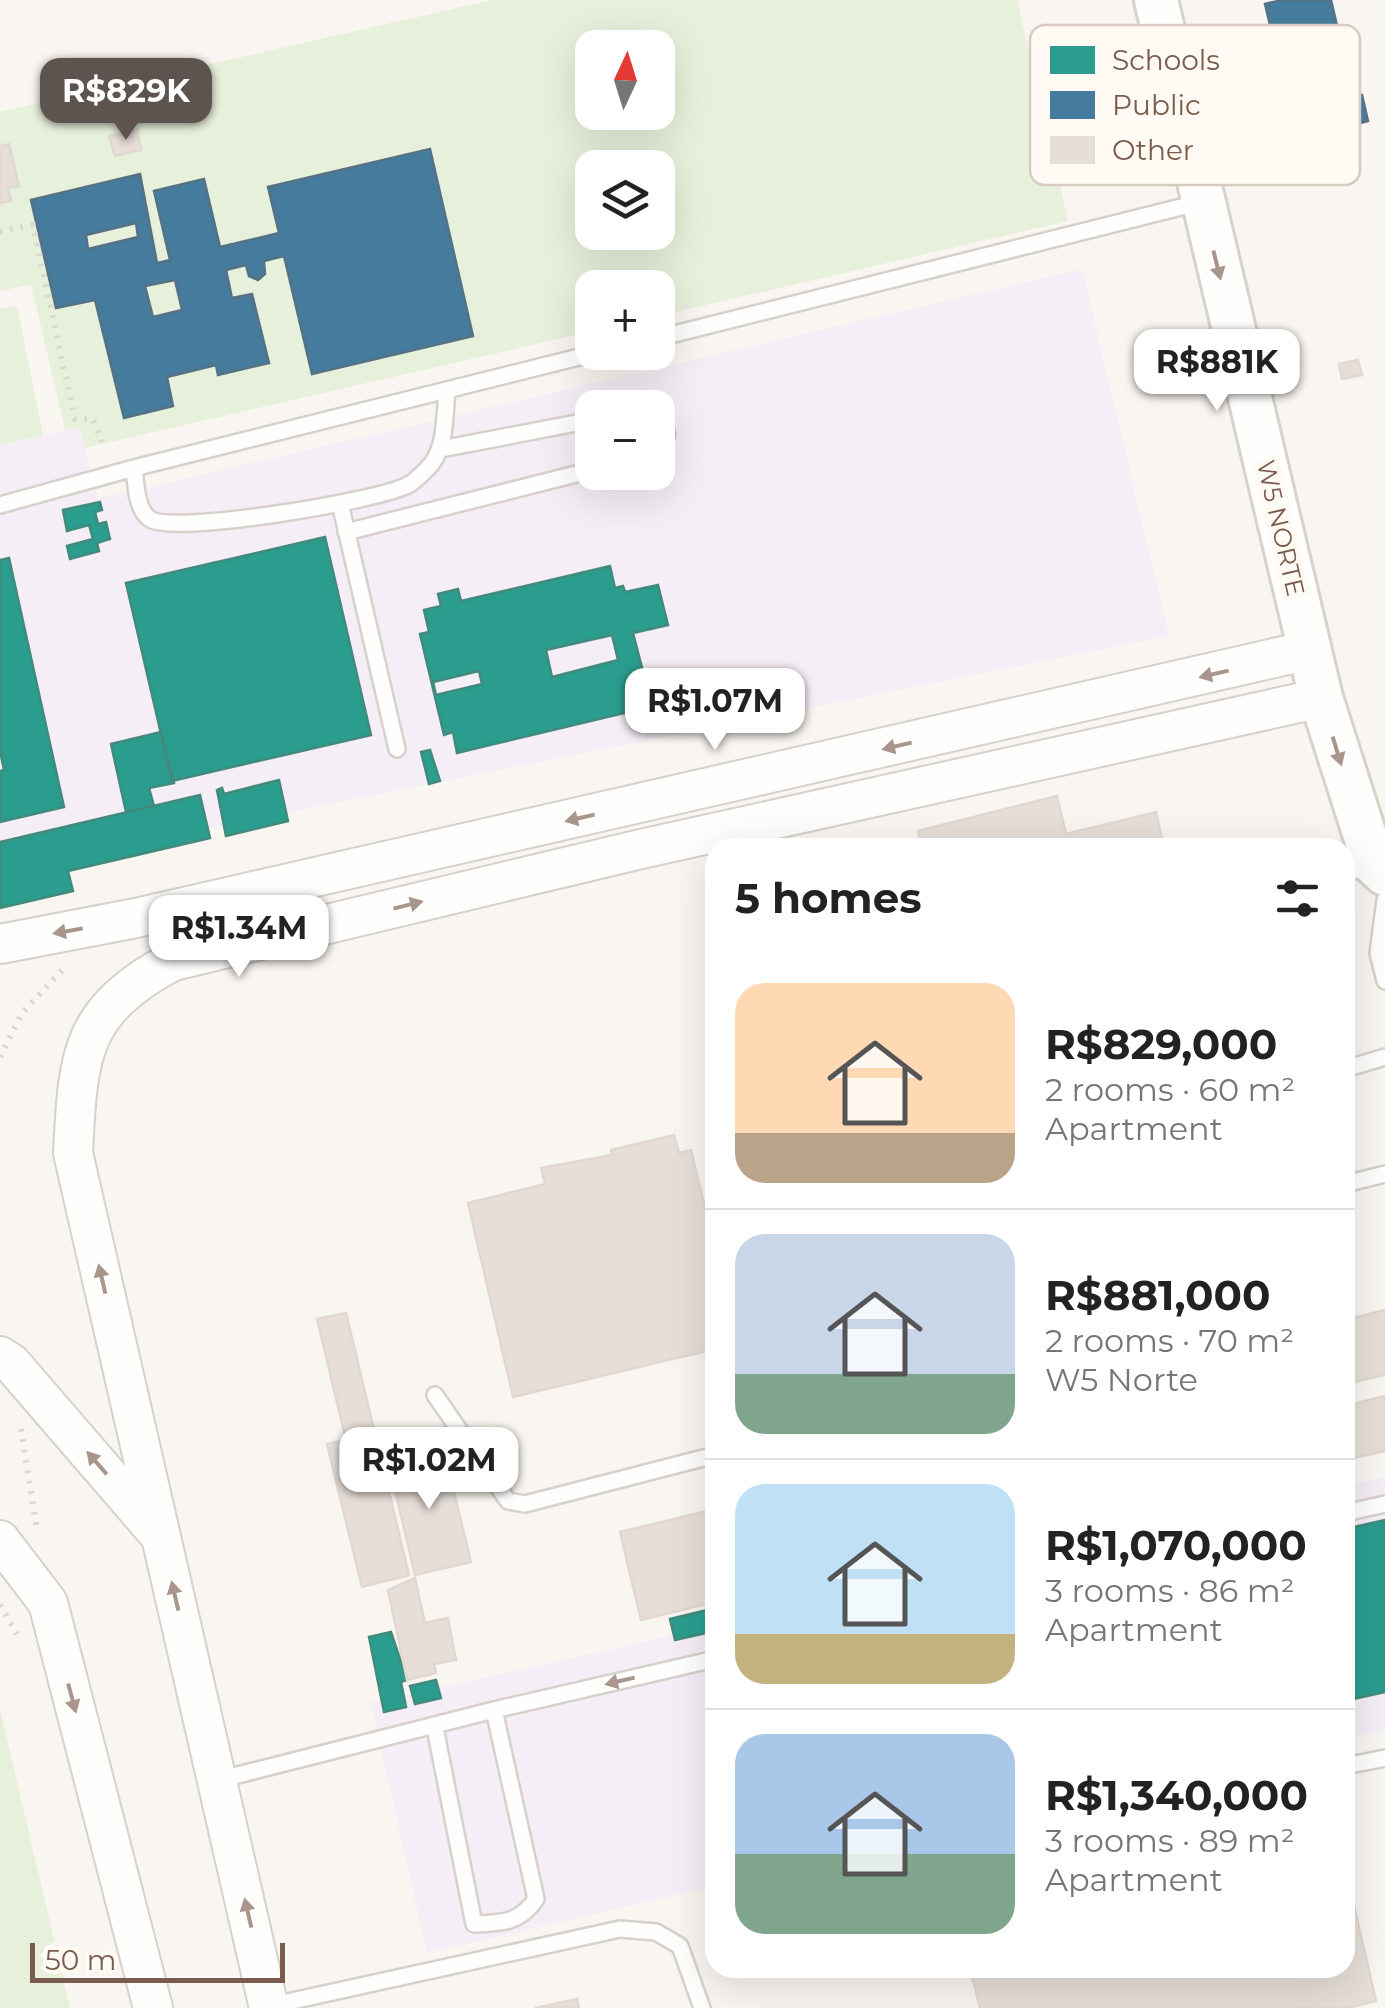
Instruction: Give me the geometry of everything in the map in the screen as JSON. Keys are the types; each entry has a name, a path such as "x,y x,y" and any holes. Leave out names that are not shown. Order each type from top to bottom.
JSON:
{"main road":[{"name":"W5 NORTE","path":"1156,0 1162,25"},
{"name":"W5 NORTE","path":"1197,185 1321,698 1372,878"}],"street":[{"path":"0,944 156,914 1309,650"},
{"path":"269,2007 73,1154 78,1069 95,1026 119,995 174,961 640,849 1321,698"},
{"path":"6,1359 161,1536"},
{"path":"0,1540 48,1603 153,2008"}],"lane":[{"path":"675,334 1201,202"},
{"path":"0,504 575,358"},
{"path":"134,468 143,511 150,520 174,526 340,503 408,486 430,467 440,449 448,390"},
{"path":"440,449 575,423"},
{"path":"346,532 575,474"},
{"path":"340,503 396,749"},
{"path":"1372,878 1378,953 1385,981"},
{"path":"1355,1065 1385,1057"},
{"path":"1355,1182 1385,1174"},
{"path":"435,1396 508,1501 525,1504 705,1458"},
{"path":"1355,1511 1385,1504"},
{"path":"217,1780 705,1661"},
{"path":"435,1728 474,1924 504,1923 525,1916 536,1900 494,1710"},
{"path":"1355,1764 1385,1758"},
{"path":"269,2007 449,1963 620,1929 656,1932 680,1946 702,2008"}],"path":[{"path":"0,232 33,226 74,419 93,419 102,442"},
{"path":"0,1057 22,1012 78,958"},
{"path":"6,1359 48,1603"}],"shaded area":[{"path":"1082,269 1169,636 0,870 0,445 79,427 98,499 650,370 675,370 675,364"},
{"path":"1385,1477 1385,1730 1355,1737 1355,1484"},
{"path":"705,1628 705,1888 427,1953 371,1703"}],"green space":[{"path":"492,0 1017,0 1030,56 1030,185 1060,185 1068,221 675,312 675,270 575,270 575,335 85,448 79,427 65,430 31,284 0,291 0,112"},
{"path":"17,306 43,435 0,445 0,309"},
{"path":"0,1709 70,2008 0,2008"}],"building: Schools":[{"path":"100,502 102,510 95,512 98,524 106,522 110,539 97,543 99,551 70,559 67,546 93,539 89,525 67,531 63,510"},
{"path":"325,537 371,735 172,781 126,583"},
{"path":"9,558 64,807 0,822 0,771 4,770 0,751 0,560"},
{"path":"610,566 615,588 623,586 625,592 658,585 668,625 633,633 647,687 640,687 645,708 457,753 453,732 444,735 420,634 429,632 424,610 441,606 438,594 458,589 461,601","holes":["612,635 618,660 552,677 546,650","479,671 482,684 436,695 433,682"]},
{"path":"161,732 174,783 149,788 154,806 126,812 111,744"},
{"path":"430,750 440,781 429,784 421,752"},
{"path":"279,780 288,821 226,836 217,790 222,788 224,794"},
{"path":"200,795 210,838 68,871 73,891 0,908 0,842"},
{"path":"1385,1520 1385,1692 1355,1699 1355,1527"},
{"path":"705,1610 705,1633 675,1640 670,1619"},
{"path":"391,1632 407,1680 401,1682 406,1707 384,1712 369,1637"},
{"path":"436,1680 441,1698 415,1704 410,1686"}],"building: Public":[{"path":"1331,0 1337,25 1270,25 1265,4"},
{"path":"1362,95 1368,121 1360,123 1360,96"},
{"path":"430,149 473,336 312,374 284,256 264,261 265,274 258,280 249,276 246,265 226,270 232,298 252,294 269,363 218,375 216,365 167,377 173,406 124,418 95,300 56,308 31,200 140,174 157,263 170,260 154,191 204,179 220,247 279,233 268,187","holes":["136,223 138,237 88,249 86,235","175,280 182,310 153,317 145,286"]}],"building: Other":[{"path":"137,129 141,150 115,156 109,136"},
{"path":"9,144 19,186 8,188 11,201 0,203 0,146"},
{"path":"1358,360 1362,375 1342,379 1339,364"},
{"path":"1057,796 1066,834 1156,812 1162,838 920,838 918,831"},
{"path":"674,1135 679,1153 691,1150 705,1208 705,1351 513,1397 468,1203 545,1184 541,1168 612,1155 611,1150"},
{"path":"1385,1310 1385,1375 1355,1382 1355,1318"},
{"path":"346,1313 409,1575 362,1587 327,1444 346,1440 317,1319"},
{"path":"1385,1396 1385,1451 1355,1458 1355,1404"},
{"path":"423,1449 425,1455 444,1451 471,1562 415,1575 389,1464 400,1461 398,1455"},
{"path":"705,1511 705,1604 641,1620 620,1532"},
{"path":"415,1578 425,1623 448,1618 456,1660 434,1664 436,1673 407,1680 388,1590"},
{"path":"1355,1910 1376,2001 1348,2008 980,2008 972,1978 1355,1978"},
{"path":"577,1999 579,2008 535,2008"}]}
